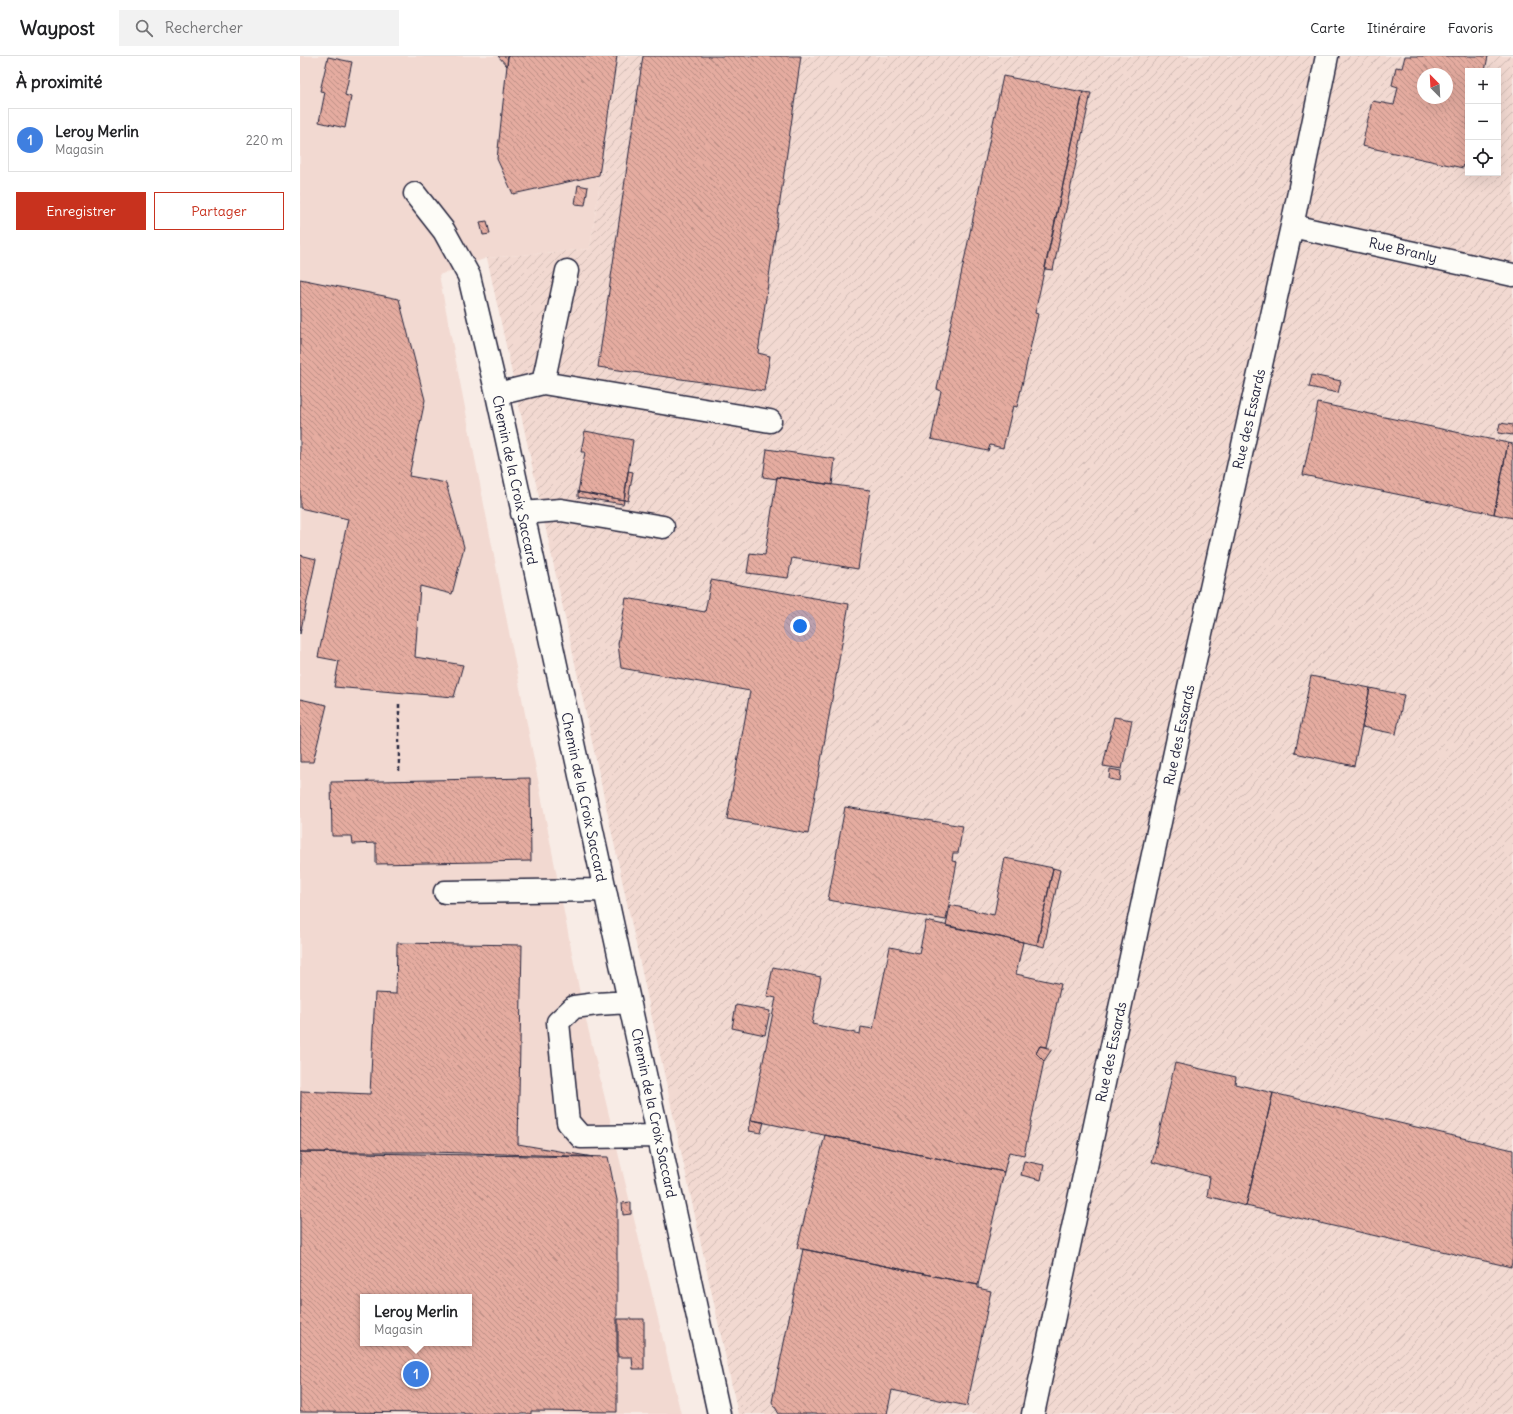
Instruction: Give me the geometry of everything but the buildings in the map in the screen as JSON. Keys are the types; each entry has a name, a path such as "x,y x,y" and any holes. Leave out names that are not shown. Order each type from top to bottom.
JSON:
{"street":[{"name":"Rue des Essards","path":"1033,1414 1188,696 1292,226 1327,56"},
{"name":"Chemin de la Croix Saccard","path":"415,194 444,231 469,276 497,394 719,1414"},
{"name":"Rue Branly","path":"1292,226 1513,275"},
{"path":"543,383 567,271"},
{"path":"497,394 543,383 770,420"},
{"path":"522,513 561,510 663,527"},
{"path":"445,892 605,890"},
{"path":"629,1002 597,1004 574,1008 558,1022 568,1122 581,1137 659,1136"}],"path":[{"path":"399,704 399,773"}],"shaded area":[{"path":"300,56 619,56 590,249 487,258 439,275 581,999 681,1414 300,1414"},
{"path":"619,56 1513,56 1513,1414 738,1414 487,258 590,249"}],"place":[{"name":"Leroy Merlin","path":"416,1374"}]}
